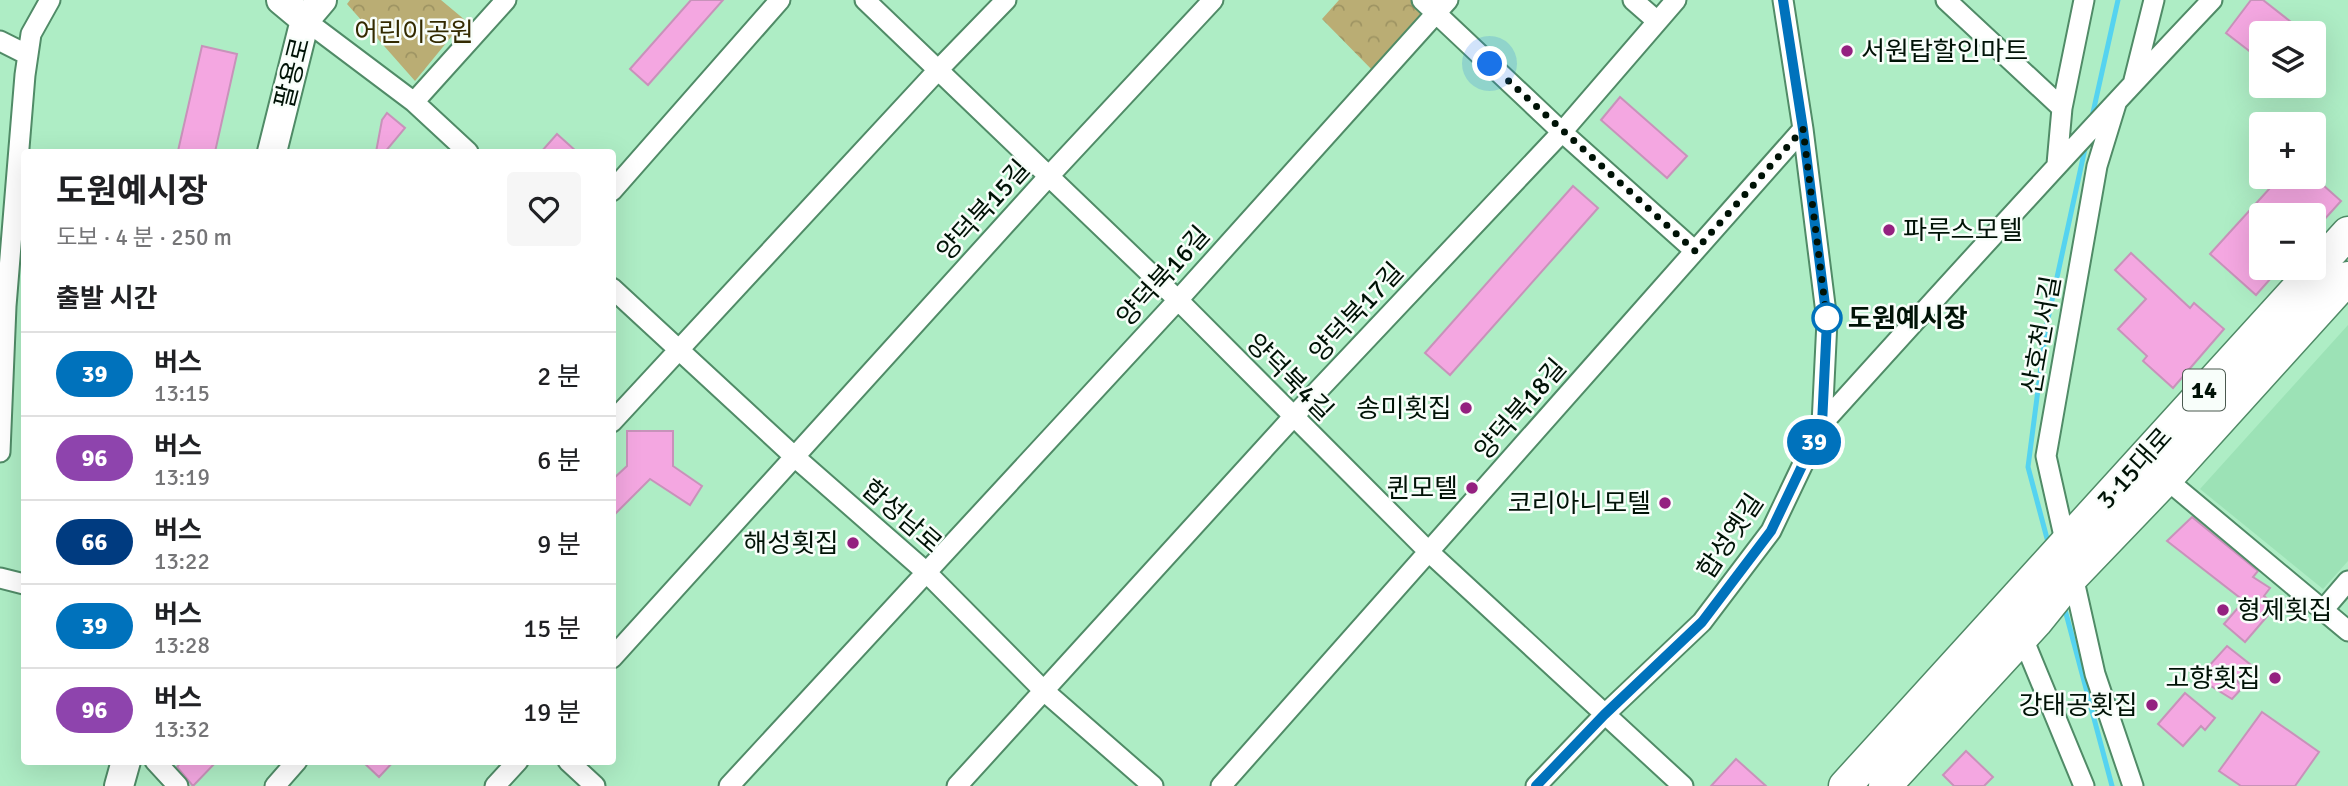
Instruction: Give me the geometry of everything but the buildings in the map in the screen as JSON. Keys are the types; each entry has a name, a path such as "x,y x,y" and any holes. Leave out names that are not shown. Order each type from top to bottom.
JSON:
{"main road":[{"path":"281,0 314,10"},
{"name":"팔용로","path":"273,149 314,10"},
{"name":"3·15대로","path":"2067,562 2348,233"},
{"name":"3·15대로","path":"2067,562 2166,479 2348,278"},
{"name":"14","path":"1845,786 2020,593 2067,562"},
{"name":"14","path":"1885,786 2029,629 2067,562"},
{"path":"119,786 125,765"}],"street":[{"path":"0,452 15,346 8,279 28,55 31,34 50,0"},
{"path":"414,102 506,0"},
{"path":"616,186 780,0"},
{"name":"양덕북4길","path":"865,0 1178,300 1429,552 1683,786"},
{"path":"616,418 1006,0"},
{"name":"양덕북15길","path":"616,654 1049,176 1213,0"},
{"path":"1633,0 1657,21"},
{"name":"양덕북17길","path":"957,786 1293,417 1562,132 1676,0"},
{"name":"합성옛길","path":"1536,786 1604,715 1702,622 1771,531 1822,424 1827,321 1803,129 1783,0"},
{"path":"1946,0 2062,108"},
{"path":"2060,161 2062,108 2084,0"},
{"path":"2133,83 2154,0"},
{"path":"1822,424 2060,161 2212,0"},
{"path":"1436,4 1562,132 1695,251"},
{"name":"양덕북16길","path":"729,786 1178,300 1436,4"},
{"path":"314,10 465,149"},
{"path":"0,41 28,55"},
{"name":"산호천서길","path":"2110,110 2097,166 2046,456 2067,562 2095,674 2133,786"},
{"name":"양덕북18길","path":"1221,786 1803,129"},
{"name":"합성남로","path":"616,292 796,458 925,571 1043,690 1153,786"},
{"path":"2166,479 2348,631"},
{"path":"0,578 21,583"},
{"path":"2324,610 2348,582"},
{"path":"2029,629 2084,786"},
{"path":"159,765 178,786"},
{"path":"275,786 293,765"},
{"path":"495,786 514,765"},
{"path":"572,765 595,786"}],"shaded area":[{"path":"2348,325 2348,561 2323,589 2200,489"}],"green space":[{"name":"어린이공원","path":"350,0 441,0 465,20 415,81 347,4"},
{"path":"1339,0 1422,0 1437,13 1379,77 1322,19"}],"waterway":[{"path":"2092,117 2118,0"},
{"path":"2049,546 2028,467 2046,328 2086,144"},
{"path":"2064,606 2112,786"}],"bus line":[{"name":"39","path":"1536,786 1604,715 1702,622 1771,531 1822,424 1827,321 1803,129 1783,0"}],"place":[{"name":"서원탑할인마트","path":"1847,51"},
{"name":"파루스모텔","path":"1889,230"},
{"name":"도원예시장","path":"1827,318"},
{"name":"송미횟집","path":"1466,408"},
{"name":"퀸모텔","path":"1472,488"},
{"name":"코리아니모텔","path":"1665,503"},
{"name":"해성횟집","path":"853,543"},
{"name":"형제횟집","path":"2223,610"},
{"name":"고향횟집","path":"2275,678"},
{"name":"강태공횟집","path":"2152,705"}],"route":[{"path":"1490,64 1695,251 1803,129 1827,321 1827,318"}]}
